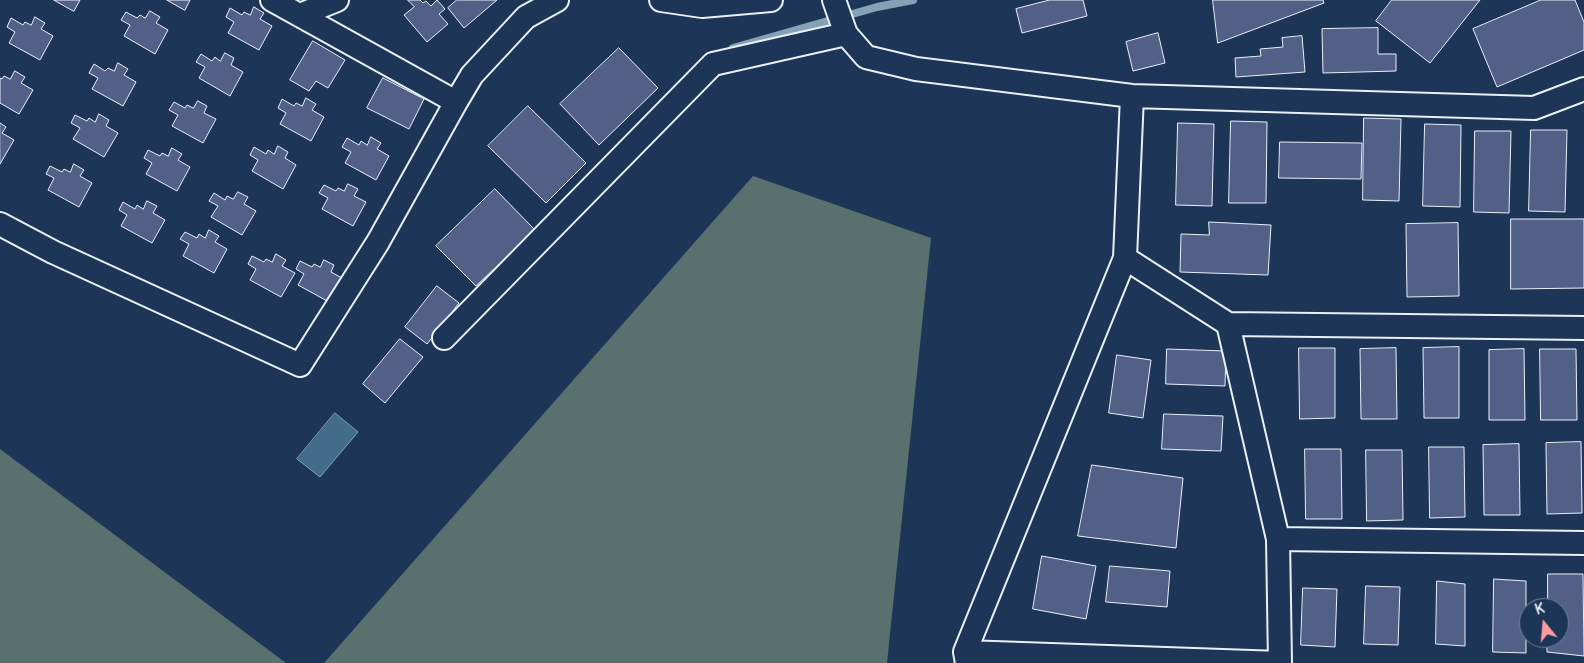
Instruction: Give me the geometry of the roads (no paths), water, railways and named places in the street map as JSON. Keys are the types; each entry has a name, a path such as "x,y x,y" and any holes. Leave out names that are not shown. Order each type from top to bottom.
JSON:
{"street":[{"path":"272,0 456,102"},
{"path":"300,16 337,0"},
{"path":"0,224 53,252 300,365 378,242 472,76 526,16 557,0"},
{"path":"661,0 702,6 770,0"},
{"path":"834,0 846,34 866,56 916,69 1132,96 1534,108 1584,90"},
{"path":"444,338 713,64 846,34"},
{"path":"1132,96 1125,258 966,657 1280,663 1278,539 1228,324"},
{"path":"1125,258 1228,324 1584,328"},
{"path":"1278,539 1584,543"}],"water":[{"path":"335,413 358,432 320,477 297,459"}],"waterway":[{"path":"733,48 877,7 913,0"}]}
